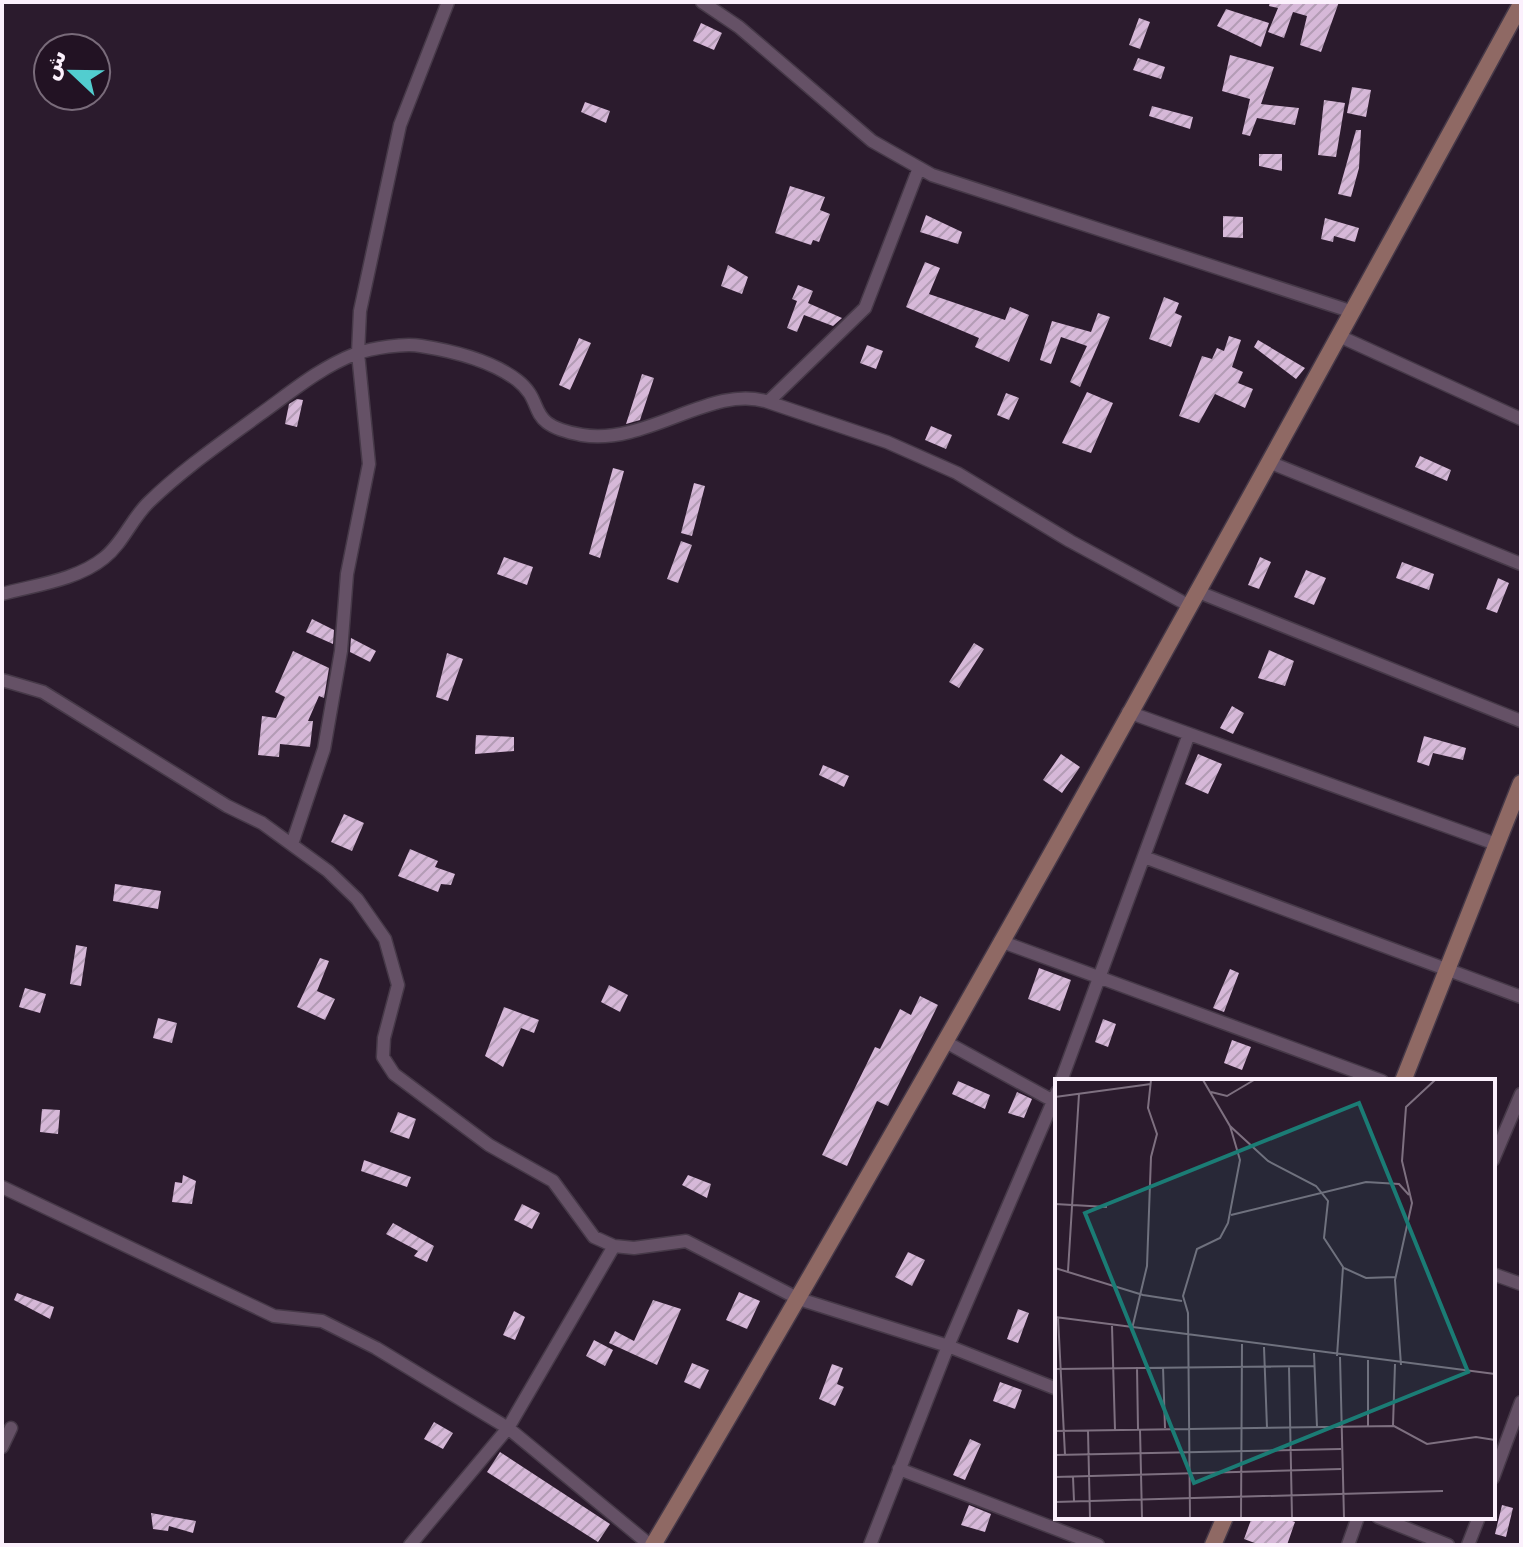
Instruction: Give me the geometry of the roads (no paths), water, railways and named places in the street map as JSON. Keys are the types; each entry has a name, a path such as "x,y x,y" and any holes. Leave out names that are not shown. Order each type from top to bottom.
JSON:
{"street":[{"path":"292,844 324,749 341,651 347,574 369,464 358,353 360,311 400,125 448,2"},
{"path":"702,2 739,27 872,141 919,168 1018,205 1353,312"},
{"path":"2,1187 274,1316 322,1321 376,1348 508,1428 651,1545 799,1299 1353,312 1521,4"},
{"path":"768,402 865,308 919,168"},
{"path":"1339,336 1521,419"},
{"path":"2,594 85,571 106,557 147,504 192,463 319,372 358,353 418,345 478,361 520,382 539,419 560,430 586,436 636,434 711,405 749,395 887,442 957,473 1070,541 1192,598 1521,721"},
{"path":"1269,462 1521,564"},
{"path":"2,680 56,699 292,844 357,899 385,939 398,985 384,1038 383,1057 394,1074 489,1145 553,1181 594,1237 614,1246 634,1248 686,1241 799,1299 948,1346 1055,1388"},
{"path":"1128,712 1496,844"},
{"path":"1062,1079 1189,734"},
{"path":"1404,1079 1521,783"},
{"path":"1144,857 1521,997"},
{"path":"1000,941 1377,1079"},
{"path":"944,1041 1055,1098"},
{"path":"1495,1155 1521,1094"},
{"path":"870,1545 948,1346 1055,1101"},
{"path":"410,1545 508,1428 614,1246"},
{"path":"1495,1275 1521,1284"},
{"path":"1495,1473 1521,1402"},
{"path":"2,1447 11,1428"},
{"path":"899,1469 1098,1545"},
{"path":"1213,1545 1224,1519"},
{"path":"1348,1545 1357,1519"},
{"path":"1383,1519 1448,1545"},
{"path":"1468,1545 1478,1519"}]}
